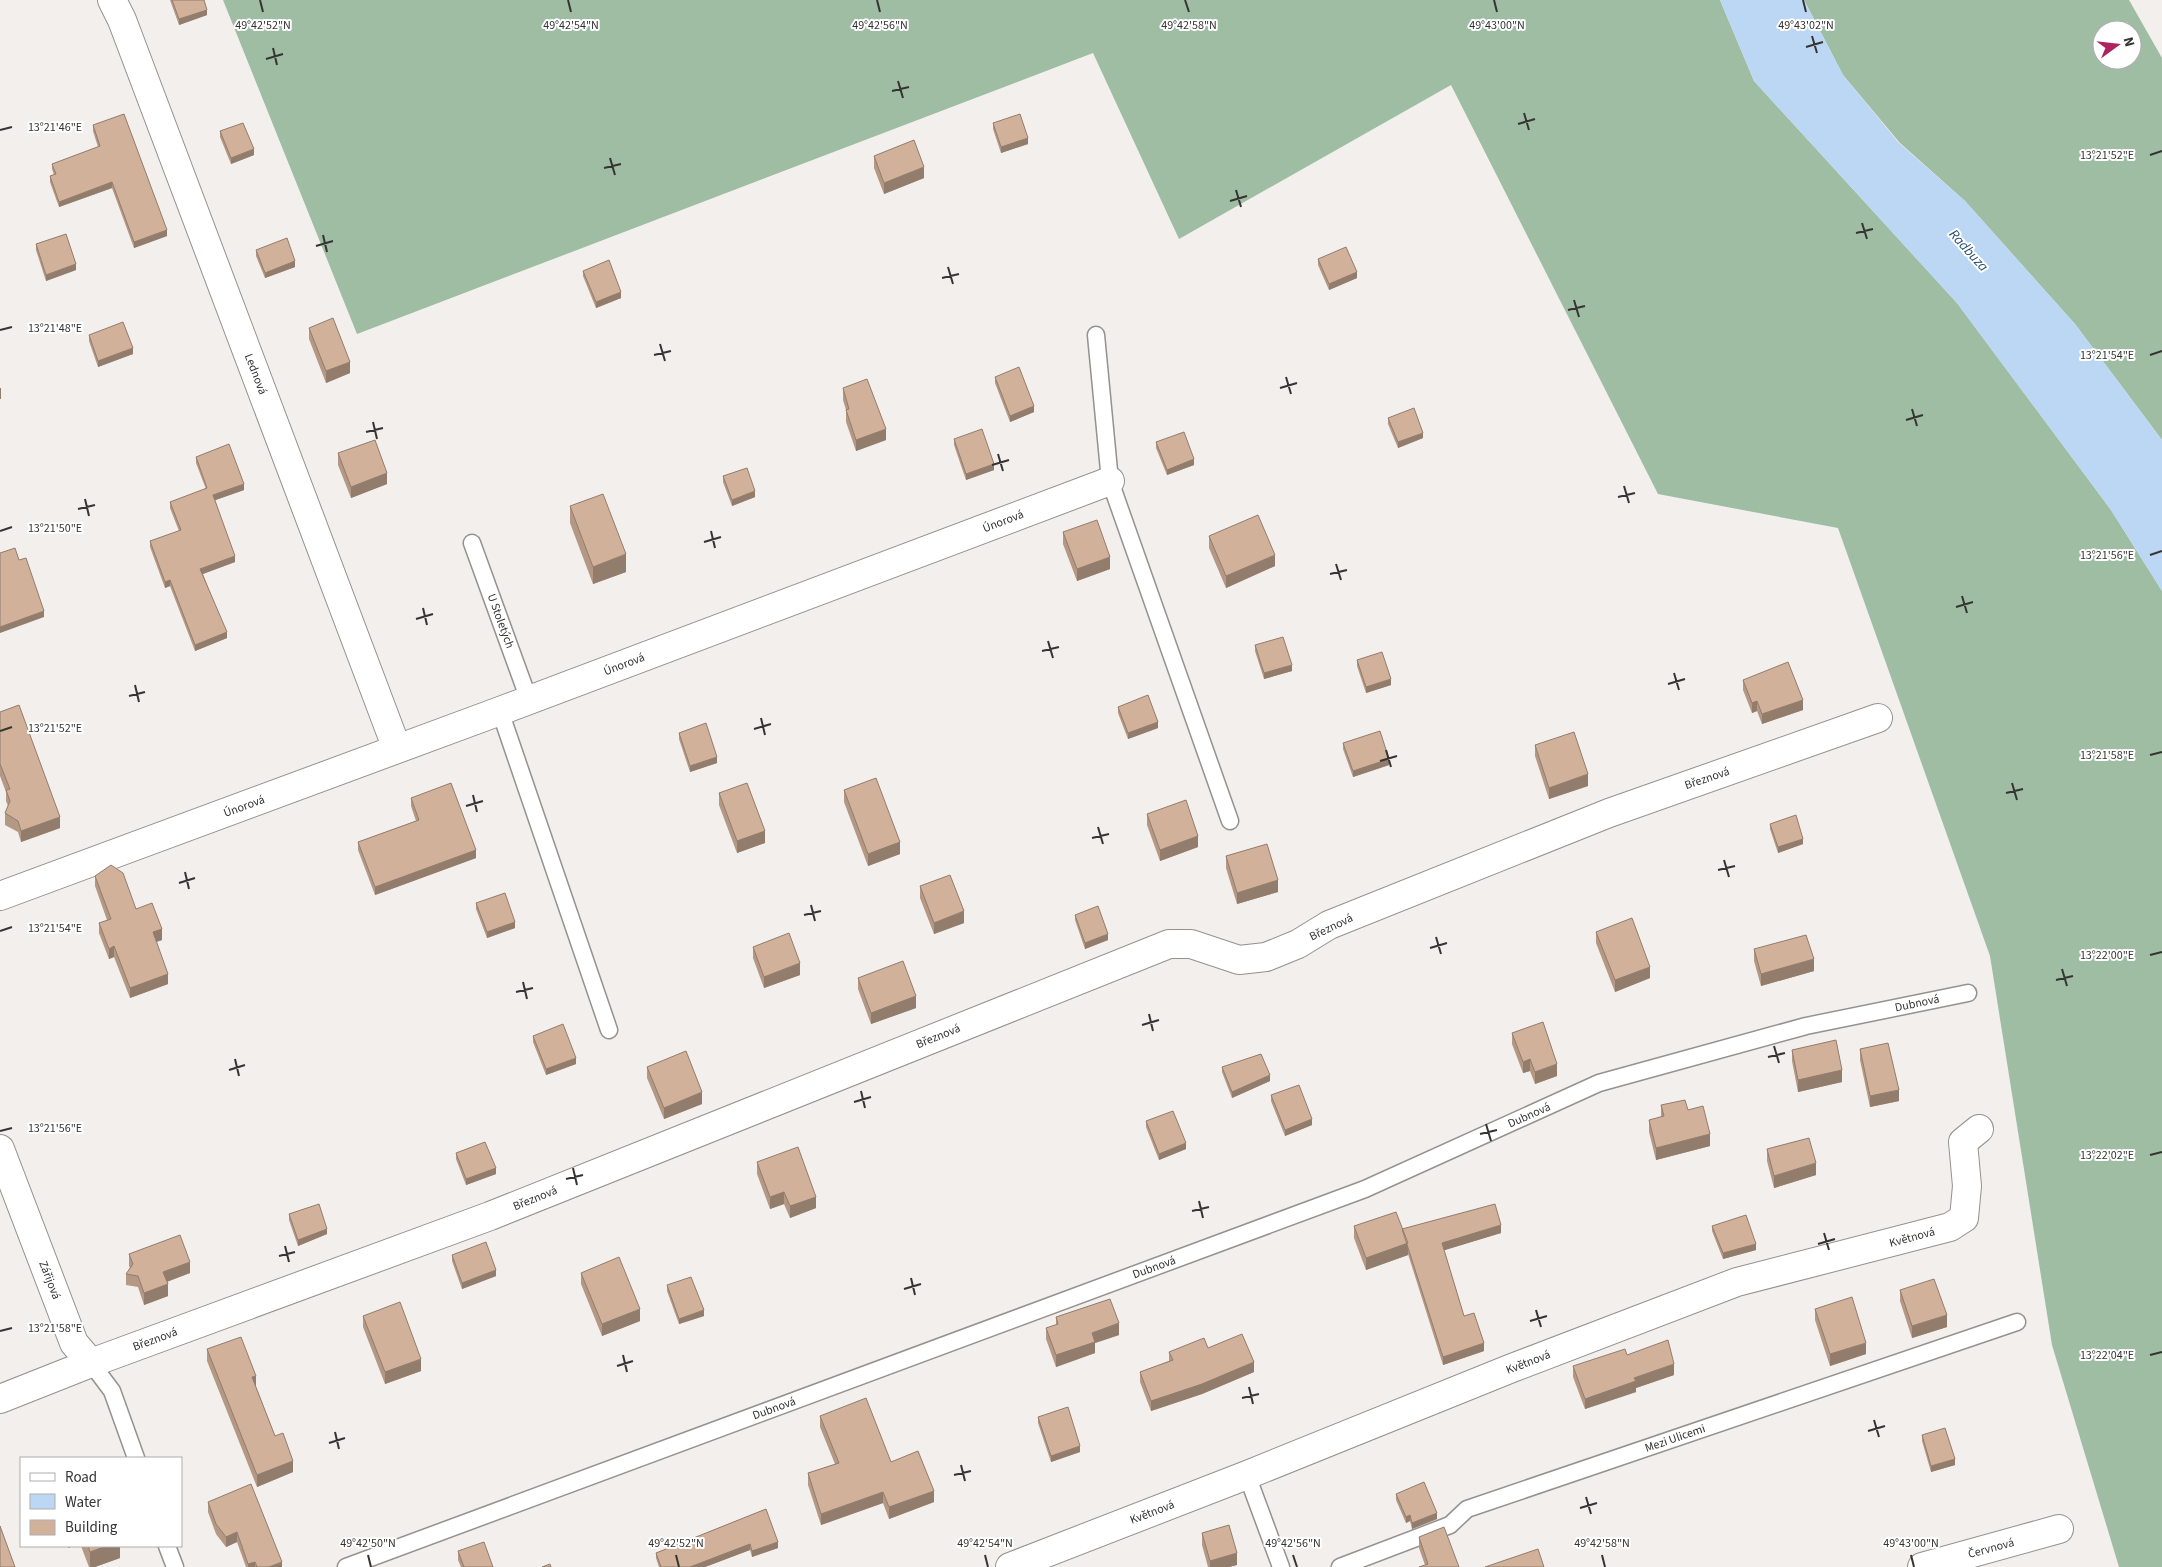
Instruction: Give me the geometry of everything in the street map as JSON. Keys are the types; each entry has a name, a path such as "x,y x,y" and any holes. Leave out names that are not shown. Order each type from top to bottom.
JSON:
{"street":[{"name":"Lednová","path":"112,0 125,29 397,750"},
{"name":"Únorová","path":"0,896 397,750 1110,481"},
{"name":"Březnová","path":"0,1399 91,1363 490,1216 1169,944 1191,944 1239,960 1266,957 1298,944 1329,925 1609,813 1878,718"},
{"name":"Květnová","path":"1010,1567 1247,1475 1512,1368 1737,1282 1950,1227 1964,1218 1967,1186 1963,1142 1979,1129"},
{"name":"Zářijová","path":"0,1149 74,1343 91,1363"},
{"name":"Červnová","path":"1922,1567 2059,1529"}],"lane":[{"path":"1096,335 1110,481 1230,821"},
{"name":"U Stoletých","path":"472,543 529,700"},
{"path":"500,711 609,1030"},
{"name":"Dubnová","path":"346,1567 1365,1189 1600,1083 1806,1026 1968,993"},
{"name":"Mezi Ulicemi","path":"1340,1567 1450,1525 1467,1509 2017,1322"},
{"name":"Zářijová","path":"91,1363 112,1392 136,1457"},
{"path":"1247,1475 1281,1567"},
{"path":"167,1547 175,1567"}],"green space":[{"path":"223,0 1720,0 1754,81 1957,303 2111,510 2162,591 2162,1567 2119,1567 2052,1345 1990,956 1838,528 1658,494 1451,85 1179,239 1093,53 357,334"},
{"path":"1804,0 2129,0 2140,20 2092,20 2092,70 2142,70 2142,23 2162,58 2162,440 2075,324 1965,201 1900,143 1843,75"}],"water":[{"name":"Radbuza","path":"1720,0 1804,0 1843,75 1899,143 1965,201 2075,324 2162,440 2162,591 2111,510 1957,303 1754,81"}],"building":[{"path":"172,0 204,0 207,10 179,19"},
{"path":"124,114 167,230 134,242 112,182 59,202 50,176 56,174 52,164 100,146 93,125"},
{"path":"1020,114 1028,138 1001,147 993,123"},
{"path":"243,123 254,149 231,158 220,131"},
{"path":"914,140 924,167 884,183 874,156"},
{"path":"66,234 76,264 46,275 36,244"},
{"path":"287,238 295,261 265,273 256,250"},
{"path":"1346,247 1357,272 1329,284 1318,259"},
{"path":"609,260 621,292 596,302 583,271"},
{"path":"333,318 350,362 326,371 309,328"},
{"path":"123,322 133,348 98,361 89,335"},
{"path":"1019,367 1034,406 1010,416 995,377"},
{"path":"867,379 886,429 856,440 846,410 849,409 843,388"},
{"path":"1414,408 1423,433 1398,442 1388,418"},
{"path":"982,429 994,464 966,474 954,439"},
{"path":"1184,432 1194,459 1167,470 1156,442"},
{"path":"375,440 387,473 351,487 338,453"},
{"path":"229,444 244,484 213,495 235,556 200,569 227,632 195,645 170,580 165,582 150,541 181,530 170,502 207,488 196,457"},
{"path":"747,468 755,491 732,500 723,476"},
{"path":"603,494 626,554 593,567 570,506"},
{"path":"1258,515 1275,555 1226,576 1209,536"},
{"path":"1097,520 1110,557 1077,569 1063,532"},
{"path":"15,548 19,560 26,558 44,611 0,627 0,553"},
{"path":"1283,637 1292,665 1264,673 1255,645"},
{"path":"1382,652 1391,679 1366,687 1357,660"},
{"path":"1788,662 1803,700 1762,714 1757,701 1752,703 1743,680"},
{"path":"1148,695 1158,722 1128,733 1118,707"},
{"path":"19,705 60,817 21,831 18,821 5,813 10,801 6,790 10,789 0,764 0,712"},
{"path":"706,723 717,757 690,766 679,733"},
{"path":"1380,731 1389,759 1353,771 1343,743"},
{"path":"1574,732 1588,774 1549,788 1535,745"},
{"path":"876,778 900,842 868,854 844,790"},
{"path":"451,783 476,850 375,887 358,842 419,820 411,798"},
{"path":"747,783 765,831 737,841 719,793"},
{"path":"1186,800 1198,836 1160,850 1147,814"},
{"path":"1796,815 1803,839 1778,847 1770,824"},
{"path":"1267,844 1278,880 1237,893 1226,856"},
{"path":"111,865 123,873 136,909 152,903 162,929 153,932 168,974 130,988 114,946 109,949 99,923 111,919 95,876"},
{"path":"950,875 964,911 934,923 920,886"},
{"path":"505,893 515,922 487,932 476,903"},
{"path":"1098,906 1108,934 1085,943 1075,915"},
{"path":"1632,918 1650,967 1615,980 1596,932"},
{"path":"789,933 800,963 764,977 753,947"},
{"path":"1806,935 1814,959 1761,974 1754,949"},
{"path":"903,961 916,996 871,1013 858,978"},
{"path":"1543,1022 1557,1064 1535,1072 1530,1059 1523,1062 1512,1033"},
{"path":"563,1024 576,1058 546,1069 533,1036"},
{"path":"1836,1040 1842,1070 1798,1080 1792,1050"},
{"path":"1888,1043 1899,1090 1870,1096 1860,1049"},
{"path":"686,1051 702,1092 664,1108 647,1067"},
{"path":"1261,1054 1270,1075 1232,1092 1222,1067"},
{"path":"1299,1085 1312,1119 1285,1130 1271,1095"},
{"path":"1685,1100 1688,1110 1703,1106 1710,1134 1656,1148 1649,1120 1664,1116 1661,1105"},
{"path":"1173,1111 1186,1143 1159,1154 1146,1121"},
{"path":"1809,1138 1816,1163 1774,1176 1767,1149"},
{"path":"485,1142 496,1168 466,1179 456,1153"},
{"path":"798,1147 816,1197 790,1206 784,1192 770,1197 757,1162"},
{"path":"319,1204 327,1229 298,1240 289,1214"},
{"path":"1495,1204 1501,1225 1442,1243 1464,1316 1474,1313 1484,1343 1443,1357 1402,1229"},
{"path":"1396,1212 1408,1243 1366,1258 1354,1226"},
{"path":"1746,1215 1756,1244 1723,1253 1712,1226"},
{"path":"180,1235 190,1262 163,1272 168,1284 144,1293 138,1276 126,1274 133,1264 129,1254"},
{"path":"486,1242 496,1270 462,1283 452,1255"},
{"path":"619,1257 640,1309 602,1324 581,1273"},
{"path":"691,1277 704,1310 679,1319 667,1285"},
{"path":"1934,1279 1947,1315 1912,1326 1900,1290"},
{"path":"1852,1297 1866,1343 1830,1354 1815,1309"},
{"path":"1110,1299 1119,1323 1092,1333 1095,1342 1056,1355 1046,1328 1058,1324 1056,1317"},
{"path":"400,1302 421,1359 385,1372 363,1316"},
{"path":"1242,1334 1254,1362 1202,1384 1151,1401 1140,1372 1173,1360 1169,1352 1204,1338 1208,1348"},
{"path":"241,1337 256,1376 252,1377 275,1436 283,1433 293,1461 257,1475 207,1349"},
{"path":"1668,1340 1674,1364 1634,1378 1636,1381 1585,1399 1573,1366 1625,1349 1627,1355"},
{"path":"866,1398 891,1462 918,1451 934,1491 889,1507 883,1492 821,1514 808,1473 839,1463 820,1416"},
{"path":"1068,1407 1080,1446 1051,1456 1038,1417"},
{"path":"1945,1428 1955,1459 1931,1466 1922,1435"},
{"path":"1424,1482 1437,1513 1412,1523 1410,1515 1406,1517 1396,1494"},
{"path":"251,1484 282,1562 269,1567 257,1567 255,1562 248,1564 237,1532 226,1537 216,1524 208,1502"},
{"path":"766,1509 778,1542 752,1551 750,1544 690,1567 661,1567 656,1553"},
{"path":"1229,1525 1237,1553 1210,1561 1202,1533"},
{"path":"0,1526 15,1567 0,1567"},
{"path":"1444,1527 1459,1567 1419,1567 1428,1564 1419,1537"},
{"path":"484,1542 493,1567 464,1567 458,1551"},
{"path":"88,1547 103,1547 90,1552"},
{"path":"1538,1549 1544,1567 1485,1567"}]}
